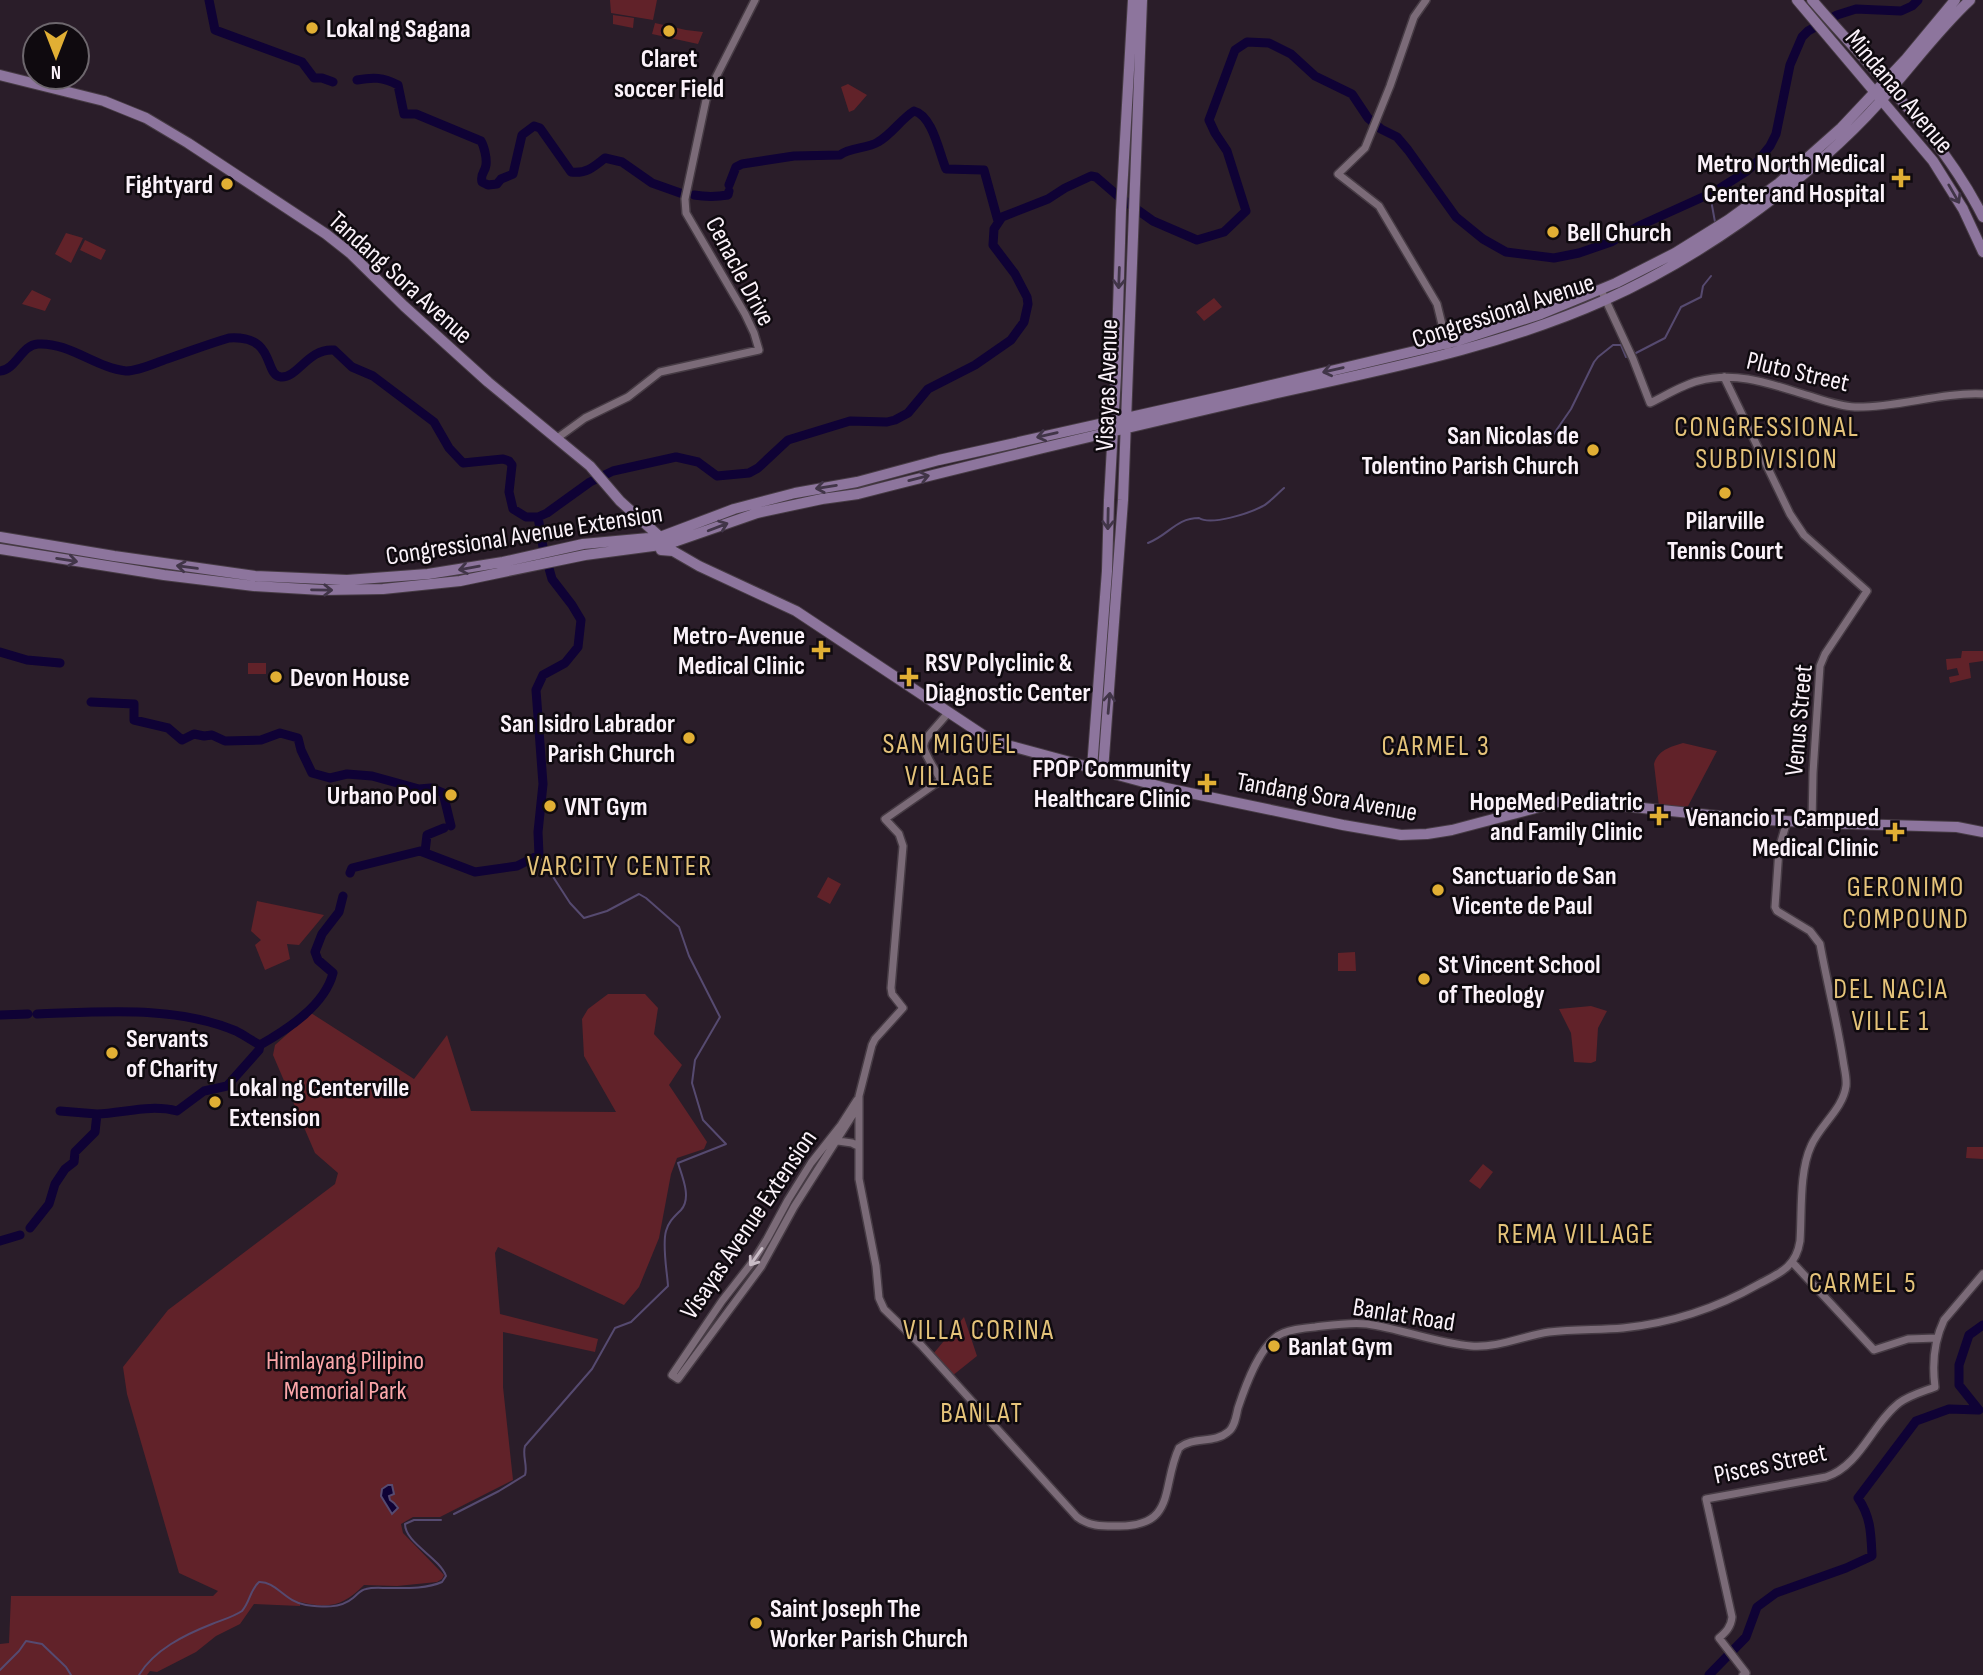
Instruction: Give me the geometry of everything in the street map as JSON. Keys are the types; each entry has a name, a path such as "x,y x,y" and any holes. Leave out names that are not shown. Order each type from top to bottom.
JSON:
{"main road":[{"name":"Visayas Avenue","path":"1092,768 1119,571 1135,198 1131,142 1133,0"},
{"name":"Visayas Avenue","path":"1103,771 1108,500 1121,210 1131,142 1142,0"},
{"name":"Mindanao Avenue","path":"1797,0 1925,150 1964,209 1983,252"},
{"name":"Mindanao Avenue","path":"1812,0 1870,64 1949,159 1983,217"},
{"name":"Congressional Avenue","path":"1909,62 1955,0"},
{"name":"Congressional Avenue","path":"1126,423 1548,323 1604,295 1656,275 1754,213 1807,172 1970,0"},
{"path":"1870,64 1888,68 1909,62 1903,87 1907,108"},
{"path":"1859,73 1865,91 1862,114 1882,111 1899,119"},
{"name":"Tandang Sora Avenue","path":"0,75 104,101 134,113 166,129 336,241 439,339 592,468 627,508 660,537"},
{"path":"1125,455 1132,436 1145,419 1132,407 1127,394"},
{"name":"Congressional Avenue Extension","path":"555,556 598,542 660,537 818,488 856,482 939,460 1126,423"},
{"name":"Congressional Avenue Extension","path":"0,549 164,575 254,581 391,578 555,556 650,547 679,541 755,508 858,494 1089,436 1113,425"},
{"path":"1089,436 1103,440 1112,451"},
{"name":"Congressional Avenue Extension","path":"0,537 254,581"},
{"path":"676,552 679,541"},
{"name":"Tandang Sora Avenue","path":"650,547 654,550 676,552 699,566 809,618 972,729 995,741 1166,788 1271,811 1401,835 1440,833 1566,800 1738,818 1957,827 1983,832"}],"street":[{"name":"Cenacle Drive","path":"556,439 586,418 628,397 660,372 759,350 745,314 686,213 685,199 706,100 755,0"},
{"path":"1426,0 1414,17 1362,152 1338,174 1379,206 1437,304 1448,348"},
{"name":"Pluto Street","path":"1604,295 1650,403 1698,381 1724,377 1744,377 1852,407 1958,394 1983,394"},
{"name":"Venus Street","path":"1724,377 1790,514 1804,535 1867,591 1825,654 1820,666 1812,823"},
{"path":"859,1096 875,1039 903,1008 892,994 891,988 903,846 899,834 885,819 942,780 923,747 925,738 948,713"},
{"path":"1787,821 1779,849 1775,907 1810,931 1820,944 1846,1081 1840,1102 1816,1136 1808,1153 1800,1241 1793,1263 1874,1350 1908,1339 1937,1338 1944,1320 1983,1274"},
{"name":"Banlat Road","path":"859,1096 860,1188 876,1266 878,1293 883,1307 921,1345 1077,1517 1094,1525 1135,1526 1154,1517 1162,1505 1179,1448 1189,1442 1210,1440 1228,1432 1233,1426 1255,1366 1280,1334 1338,1324 1366,1324 1473,1346 1494,1345 1552,1332 1641,1326 1668,1321 1722,1303 1793,1263"},
{"name":"Visayas Avenue Extension","path":"858,1108 801,1196 761,1267 675,1377 722,1301 759,1252 811,1163 841,1125 859,1096"},
{"path":"838,1141 858,1146"},
{"path":"722,1301 730,1307"},
{"name":"Pisces Street","path":"1745,1674 1719,1638 1732,1624 1732,1617 1706,1499 1833,1475 1851,1461 1884,1418 1901,1401 1935,1387 1933,1361 1937,1338"}],"green space":[{"path":"610,0 657,0 653,20 611,13"},
{"path":"613,15 634,18 633,28 613,24"},
{"name":"Claret soccer Field","path":"655,23 703,32 698,44 652,34"},
{"path":"848,84 867,95 849,112 841,87"},
{"path":"66,233 83,238 71,263 55,254"},
{"path":"85,240 106,250 101,260 80,250"},
{"path":"32,290 51,299 45,311 22,304"},
{"path":"1214,298 1222,307 1204,321 1196,312"},
{"path":"1962,651 1983,651 1983,661 1969,663 1971,678 1950,683 1949,677 1959,675 1957,668 1947,670 1946,659 1961,658"},
{"path":"248,663 266,663 266,674 248,674"},
{"path":"1683,743 1717,751 1687,808 1659,806 1654,764 1662,752"},
{"path":"828,877 841,884 830,904 817,897"},
{"path":"257,901 324,915 299,945 287,944 290,959 265,970 255,945 261,940 251,931"},
{"path":"1355,952 1356,971 1338,971 1338,953"},
{"name":"Himlayang Pilipino Memorial Park","path":"608,994 645,994 658,1008 654,1034 682,1065 669,1085 707,1142 704,1149 677,1158 671,1174 659,1238 639,1287 624,1305 498,1247 495,1253 500,1314 598,1339 595,1352 503,1332 503,1387 513,1480 440,1517 413,1517 401,1524 403,1533 444,1575 442,1579 437,1582 397,1586 364,1585 349,1598 328,1605 300,1602 300,1606 254,1604 240,1624 216,1636 196,1652 157,1672 150,1671 147,1675 0,1675 0,1644 9,1643 11,1596 213,1596 218,1591 179,1573 127,1394 123,1367 168,1310 335,1184 338,1173 315,1153 273,1055 275,1045 311,1013 414,1079 447,1035 471,1111 616,1112 584,1056 582,1019 588,1009"},
{"path":"1591,1006 1607,1011 1598,1028 1596,1061 1574,1062 1571,1033 1559,1009"},
{"path":"1967,1147 1983,1147 1983,1159 1966,1158"},
{"path":"1483,1164 1493,1172 1480,1189 1469,1181"},
{"path":"964,1317 977,1356 952,1376 933,1354"}],"shaded area":[{"path":"392,1485 394,1494 389,1496 390,1500 398,1508 392,1514 381,1496 382,1489"}],"waterway":[{"path":"209,0 215,30 302,62 314,78 333,82"},
{"path":"0,371 11,366 27,348 38,344 61,347 126,371 229,338 244,339 262,348 272,370 281,377 293,373 317,354 334,350 352,367 373,376 434,422 449,448 463,463 503,459 509,461 512,465 509,492 513,509 526,517 538,517 590,482 613,471 676,457 698,462 717,476 749,473 788,440 850,421 887,422 908,413 928,389 975,365 1011,340 1024,322 1027,297 1015,274 993,245 994,229 1002,217 1048,199 1091,176 1096,177 1153,221 1197,240 1224,232 1246,211 1227,151 1209,120 1235,50 1247,42 1269,43 1291,54 1315,76 1352,94 1368,118 1397,137 1408,150 1456,217 1483,239 1506,252 1554,258 1611,242 1641,225 1714,192 1747,171 1770,146 1776,134 1790,65 1802,37 1837,15 1856,9 1901,11 1918,0"},
{"path":"357,80 388,80 398,85 404,114 416,114 481,141 486,162 482,182 488,185 497,184 501,179 513,174 522,135 534,126 540,128 571,172 585,171 605,158 622,162 652,183 683,194"},
{"path":"729,185 736,167 742,164 794,156 840,155 874,144 914,111 921,114 931,127 946,169 984,170 998,221"},
{"path":"694,195 724,196 728,195 729,191"},
{"path":"1714,192 1711,200 1715,222"},
{"path":"1634,354 1665,338 1681,307 1701,297 1703,286 1711,276"},
{"path":"1553,435 1571,409 1598,357 1613,345 1621,345 1626,357"},
{"path":"1547,446 1549,440"},
{"path":"1148,543 1184,521 1199,518 1221,520 1257,509 1284,488"},
{"path":"350,873 352,868 420,851 475,872 517,866 539,855 538,832 543,784 536,690 543,675 565,663 578,647 581,620 552,579 538,517"},
{"path":"0,652 27,660 60,663"},
{"path":"91,702 134,704 134,720 168,728 182,740 194,734 212,735 225,741 261,740 280,733 298,738 312,773 330,778 347,774 372,776 443,793 451,826"},
{"path":"425,852 427,835 444,828"},
{"path":"454,1514 525,1475 525,1446 592,1369 615,1328 631,1322 668,1286 666,1231 686,1199 678,1163 726,1144 703,1120 692,1083 695,1060 720,1017 689,956 679,927 639,894 607,911 584,918 570,903 539,855"},
{"path":"97,1114 147,1109 177,1111 204,1091 227,1086 259,1050 260,1045 304,1015 329,985 333,973 318,960 315,952 322,934 339,912 343,896"},
{"path":"37,1014 138,1012 188,1017 236,1031 260,1045"},
{"path":"0,1015 28,1014"},
{"path":"30,1228 49,1204 55,1184 65,1169 74,1162 75,1152 95,1132 97,1114 60,1111"},
{"path":"0,1241 20,1235"},
{"path":"1709,1675 1746,1637 1757,1607 1776,1593 1872,1556 1868,1519 1858,1498 1916,1421 1949,1409 1979,1410 1959,1385 1959,1365 1969,1335 1983,1325"},
{"path":"139,1675 153,1658 171,1644 242,1611 259,1582 271,1585 299,1603 324,1607 348,1602 362,1590 369,1588 415,1588 442,1582 446,1576 442,1569 410,1537 405,1524 414,1520 441,1520"},
{"path":"0,1670 26,1641 42,1644 71,1675"}],"place":[{"name":"Lokal ng Sagana","path":"312,28"},
{"name":"Claret soccer Field","path":"669,31"},
{"name":"Metro North Medical Center and Hospital","path":"1901,178"},
{"name":"Fightyard","path":"227,184"},
{"name":"Bell Church","path":"1553,232"},
{"name":"San Nicolas de Tolentino Parish Church","path":"1593,450"},
{"name":"Pilarville Tennis Court","path":"1725,493"},
{"name":"Metro-Avenue Medical Clinic","path":"821,650"},
{"name":"Devon House","path":"276,677"},
{"name":"RSV Polyclinic & Diagnostic Center","path":"909,677"},
{"name":"San Isidro Labrador Parish Church","path":"689,738"},
{"name":"FPOP Community Healthcare Clinic","path":"1207,783"},
{"name":"Urbano Pool","path":"451,795"},
{"name":"VNT Gym","path":"550,806"},
{"name":"HopeMed Pediatric and Family Clinic","path":"1659,816"},
{"name":"Venancio T. Campued Medical Clinic","path":"1895,832"},
{"name":"Sanctuario de San Vicente de Paul","path":"1438,890"},
{"name":"St Vincent School of Theology","path":"1424,979"},
{"name":"Servants of Charity","path":"112,1053"},
{"name":"Lokal ng Centerville Extension","path":"215,1102"},
{"name":"Banlat Gym","path":"1274,1346"},
{"name":"Saint Joseph The Worker Parish Church","path":"756,1623"}],"district":[{"name":"CONGRESSIONAL SUBDIVISION","path":"1767,442"},
{"name":"CARMEL 3","path":"1436,745"},
{"name":"SAN MIGUEL VILLAGE","path":"950,759"},
{"name":"VARCITY CENTER","path":"620,865"},
{"name":"GERONIMO COMPOUND","path":"1906,902"},
{"name":"DEL NACIA VILLE 1","path":"1891,1004"},
{"name":"REMA VILLAGE","path":"1576,1233"},
{"name":"CARMEL 5","path":"1863,1282"},
{"name":"VILLA CORINA","path":"979,1329"},
{"name":"BANLAT","path":"982,1412"}]}
